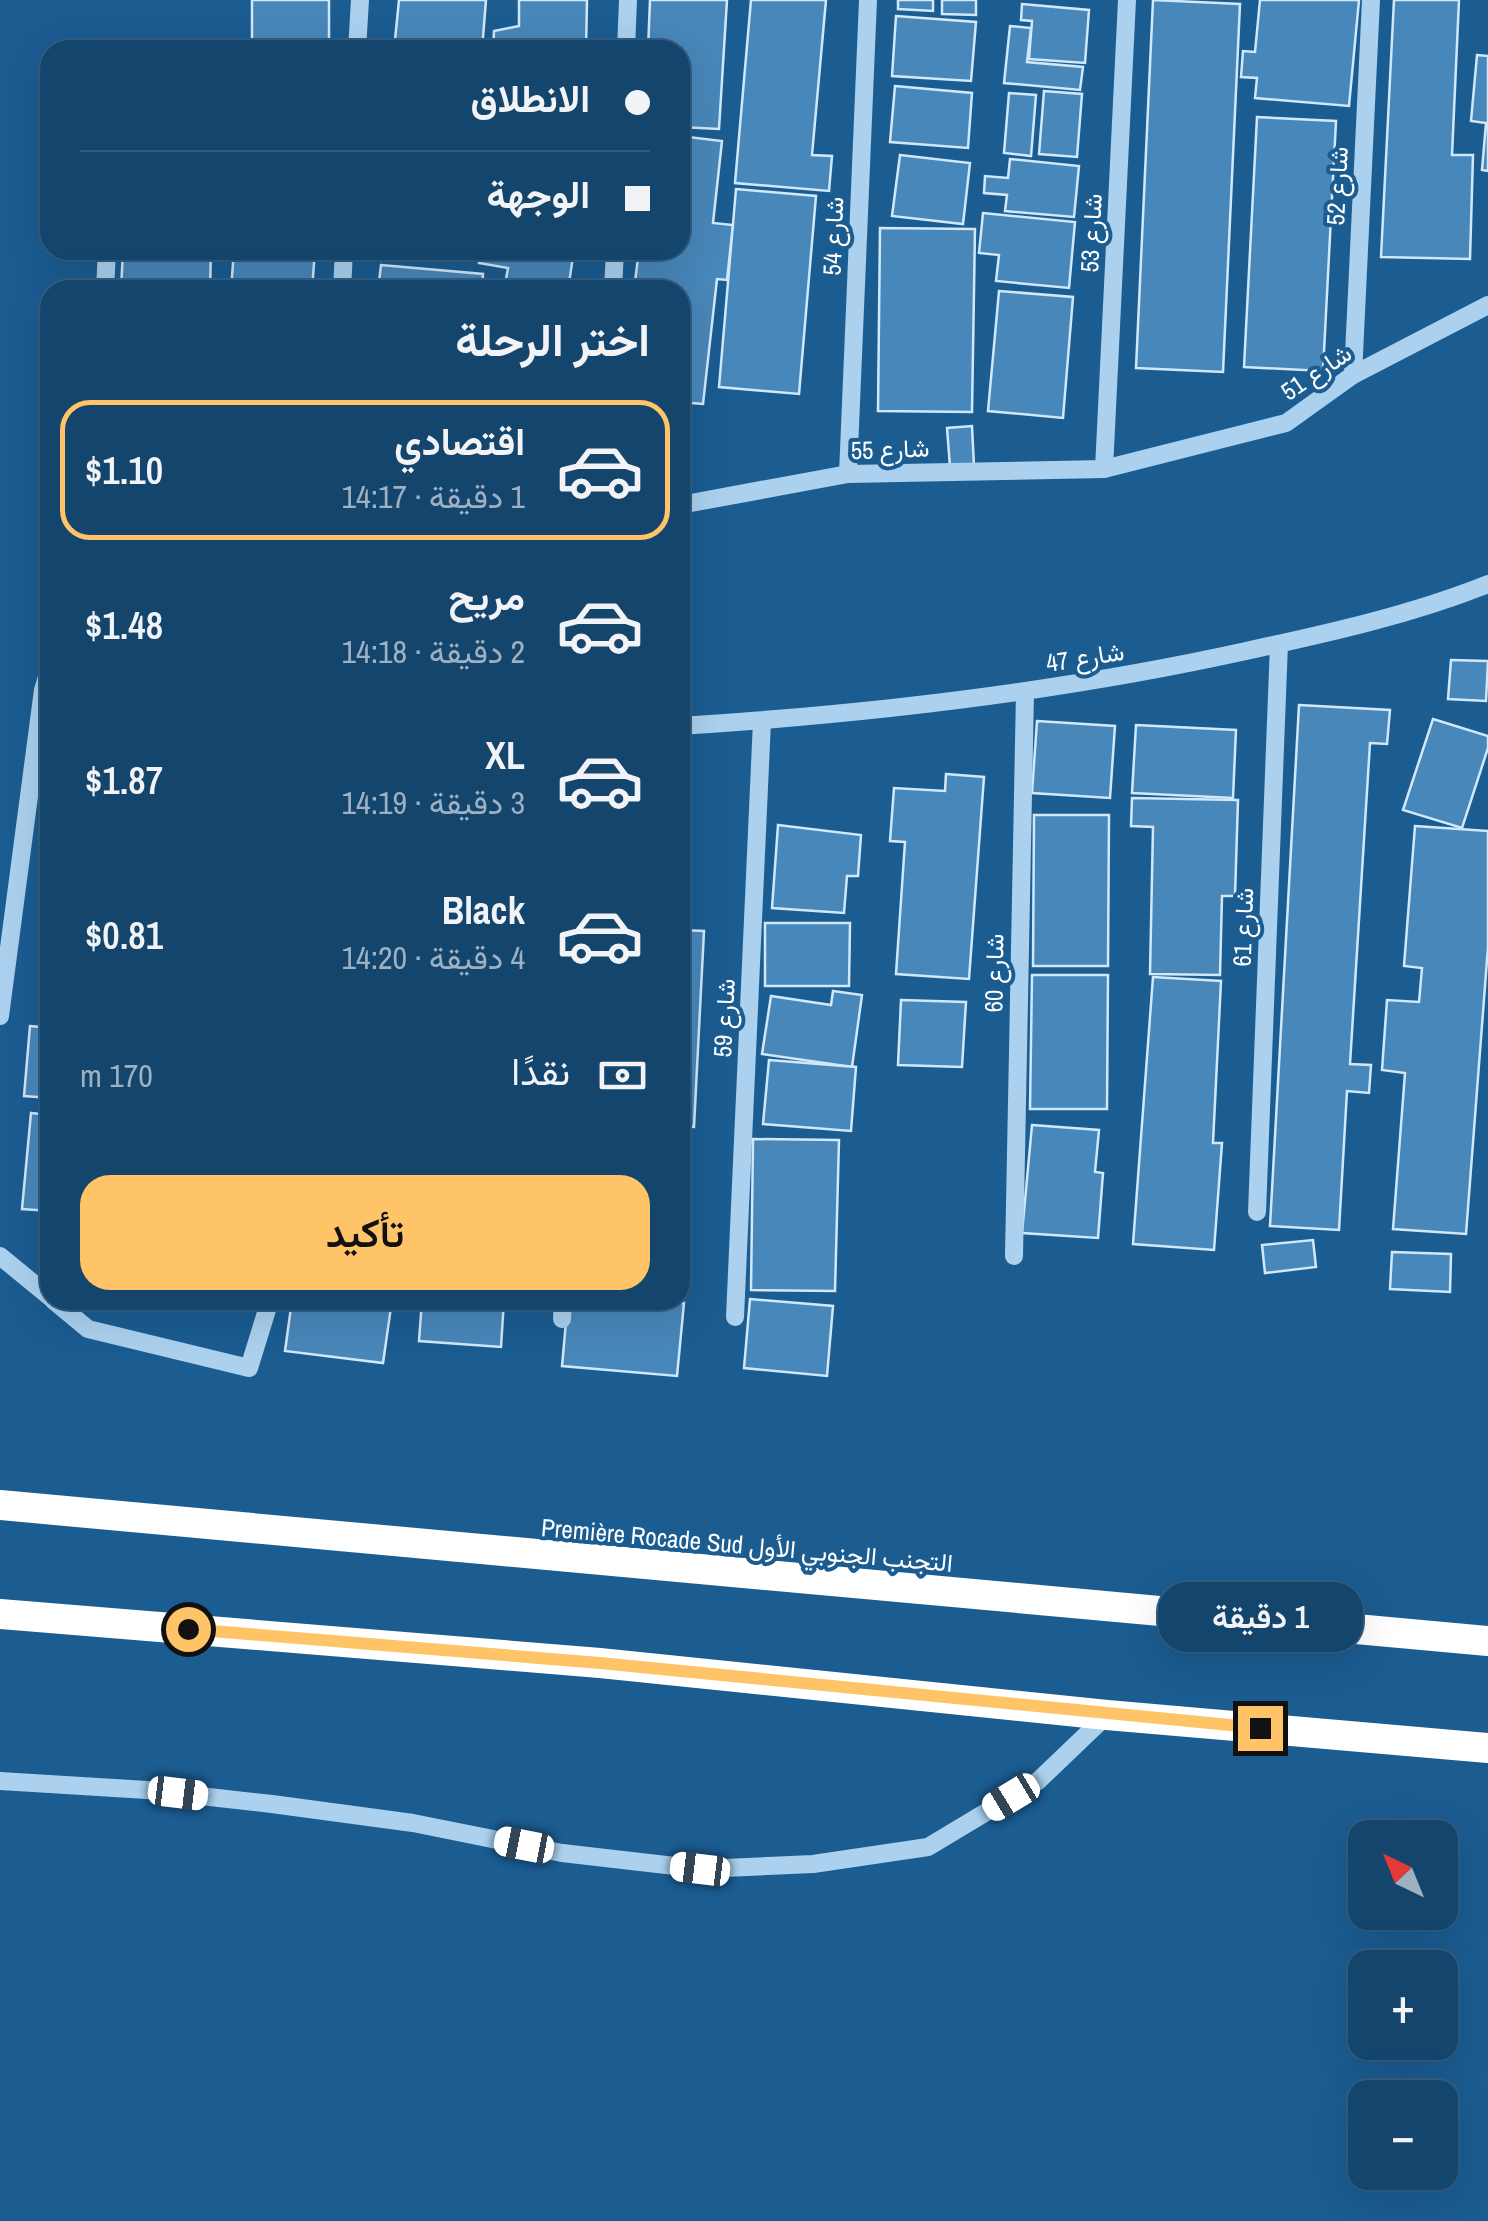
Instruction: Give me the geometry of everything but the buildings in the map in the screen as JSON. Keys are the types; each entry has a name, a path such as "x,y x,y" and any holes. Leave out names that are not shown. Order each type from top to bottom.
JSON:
{"highway":[{"name":"Première Rocade Sud التجنب الجنوبي الأول","path":"0,1505 1488,1641"},
{"path":"0,1614 600,1663 1108,1716 1488,1748"}],"street":[{"path":"358,40 360,0"},
{"path":"626,40 628,0"},
{"name":"شارع 54","path":"848,474 868,0"},
{"name":"شارع 53","path":"1104,469 1127,0"},
{"name":"شارع 52","path":"1353,375 1370,0"},
{"name":"شارع 51","path":"1104,469 1286,423 1353,375 1488,304"},
{"name":"شارع 55","path":"690,503 848,474 1104,469"},
{"name":"شارع 47","path":"690,725 1024,692 1159,670 1421,610 1488,584"},
{"name":"شارع 61","path":"1256,1212 1280,644"},
{"name":"شارع 60","path":"1014,1256 1024,692"},
{"name":"شارع 59","path":"735,1317 762,720"},
{"path":"0,1016 40,739"},
{"path":"0,1256 40,1288"},
{"path":"66,1310 88,1329 249,1368 267,1310"},
{"path":"0,1781 148,1790 272,1804 412,1823 562,1852 700,1869 813,1864 928,1847 1038,1781 1108,1716"}],"route":[{"path":"188,1629 600,1663 1260,1728"}]}
